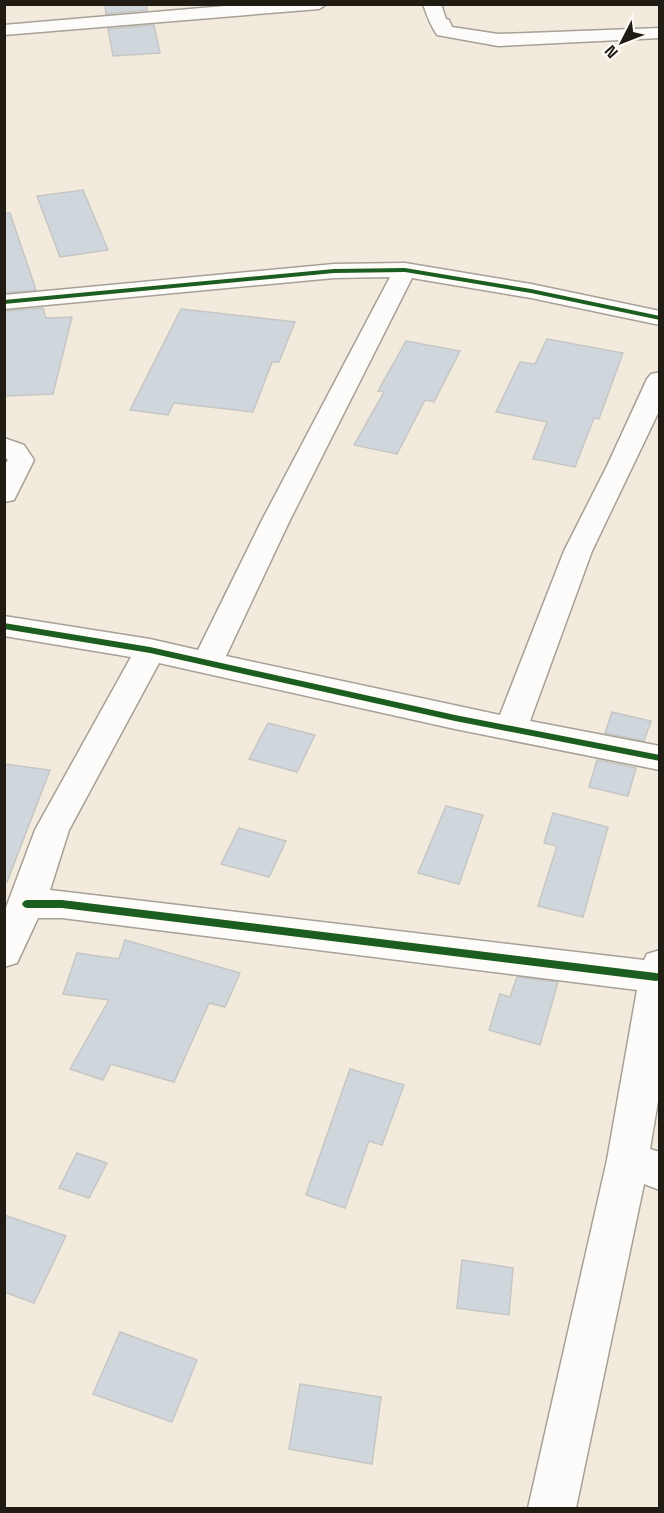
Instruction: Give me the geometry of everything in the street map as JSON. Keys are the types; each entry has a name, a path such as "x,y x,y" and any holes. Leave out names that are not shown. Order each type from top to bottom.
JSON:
{"street":[{"path":"4,30 319,4"},
{"path":"432,4 438,22 443,24 443,32 470,37 498,40 660,33"},
{"path":"207,663 275,522 405,270"},
{"path":"4,302 311,273 405,270 531,291 660,318"},
{"path":"511,729 578,551 621,466 660,378"},
{"path":"4,446 15,451 21,460 4,494"},
{"path":"4,626 150,650 511,729 660,758"},
{"path":"4,952 27,904 52,830 150,650"},
{"path":"27,904 74,905 658,971 644,1166 552,1509"}],"building":[{"path":"105,4 146,4 147,10 106,14"},
{"path":"154,25 160,53 113,56 108,29"},
{"path":"83,190 108,250 60,257 37,196"},
{"path":"4,213 10,213 36,290 4,293"},
{"path":"43,308 46,318 72,317 53,394 4,396 4,311"},
{"path":"181,309 295,322 279,362 272,362 253,412 174,403 168,415 130,410"},
{"path":"547,339 623,353 599,419 594,418 575,467 533,459 547,422 496,412 520,362 535,364"},
{"path":"406,341 460,351 434,402 425,400 397,454 354,445 384,392 378,391"},
{"path":"612,712 651,721 644,741 605,733"},
{"path":"268,723 315,735 297,772 249,759"},
{"path":"597,760 636,768 628,796 589,787"},
{"path":"4,764 50,770 7,882 4,881"},
{"path":"446,806 483,815 459,884 418,873"},
{"path":"553,813 608,827 583,917 538,906 557,846 544,843"},
{"path":"239,828 286,841 269,877 221,864"},
{"path":"125,940 240,973 225,1007 209,1003 174,1082 111,1064 103,1080 70,1069 109,1000 63,994 77,953 119,959"},
{"path":"517,977 558,982 540,1045 489,1030 500,994 510,997"},
{"path":"350,1069 404,1085 382,1145 369,1141 345,1208 306,1195"},
{"path":"77,1153 107,1163 89,1198 59,1188"},
{"path":"4,1215 66,1236 34,1303 4,1292"},
{"path":"462,1260 513,1268 509,1315 457,1308"},
{"path":"120,1332 197,1360 172,1422 93,1394"},
{"path":"300,1384 381,1397 372,1464 289,1449"}],"cycle path":[{"path":"4,302 334,271 405,270 531,291 660,318"},
{"path":"4,626 150,650 455,718 660,758"},
{"path":"27,904 62,904 656,977"}]}
